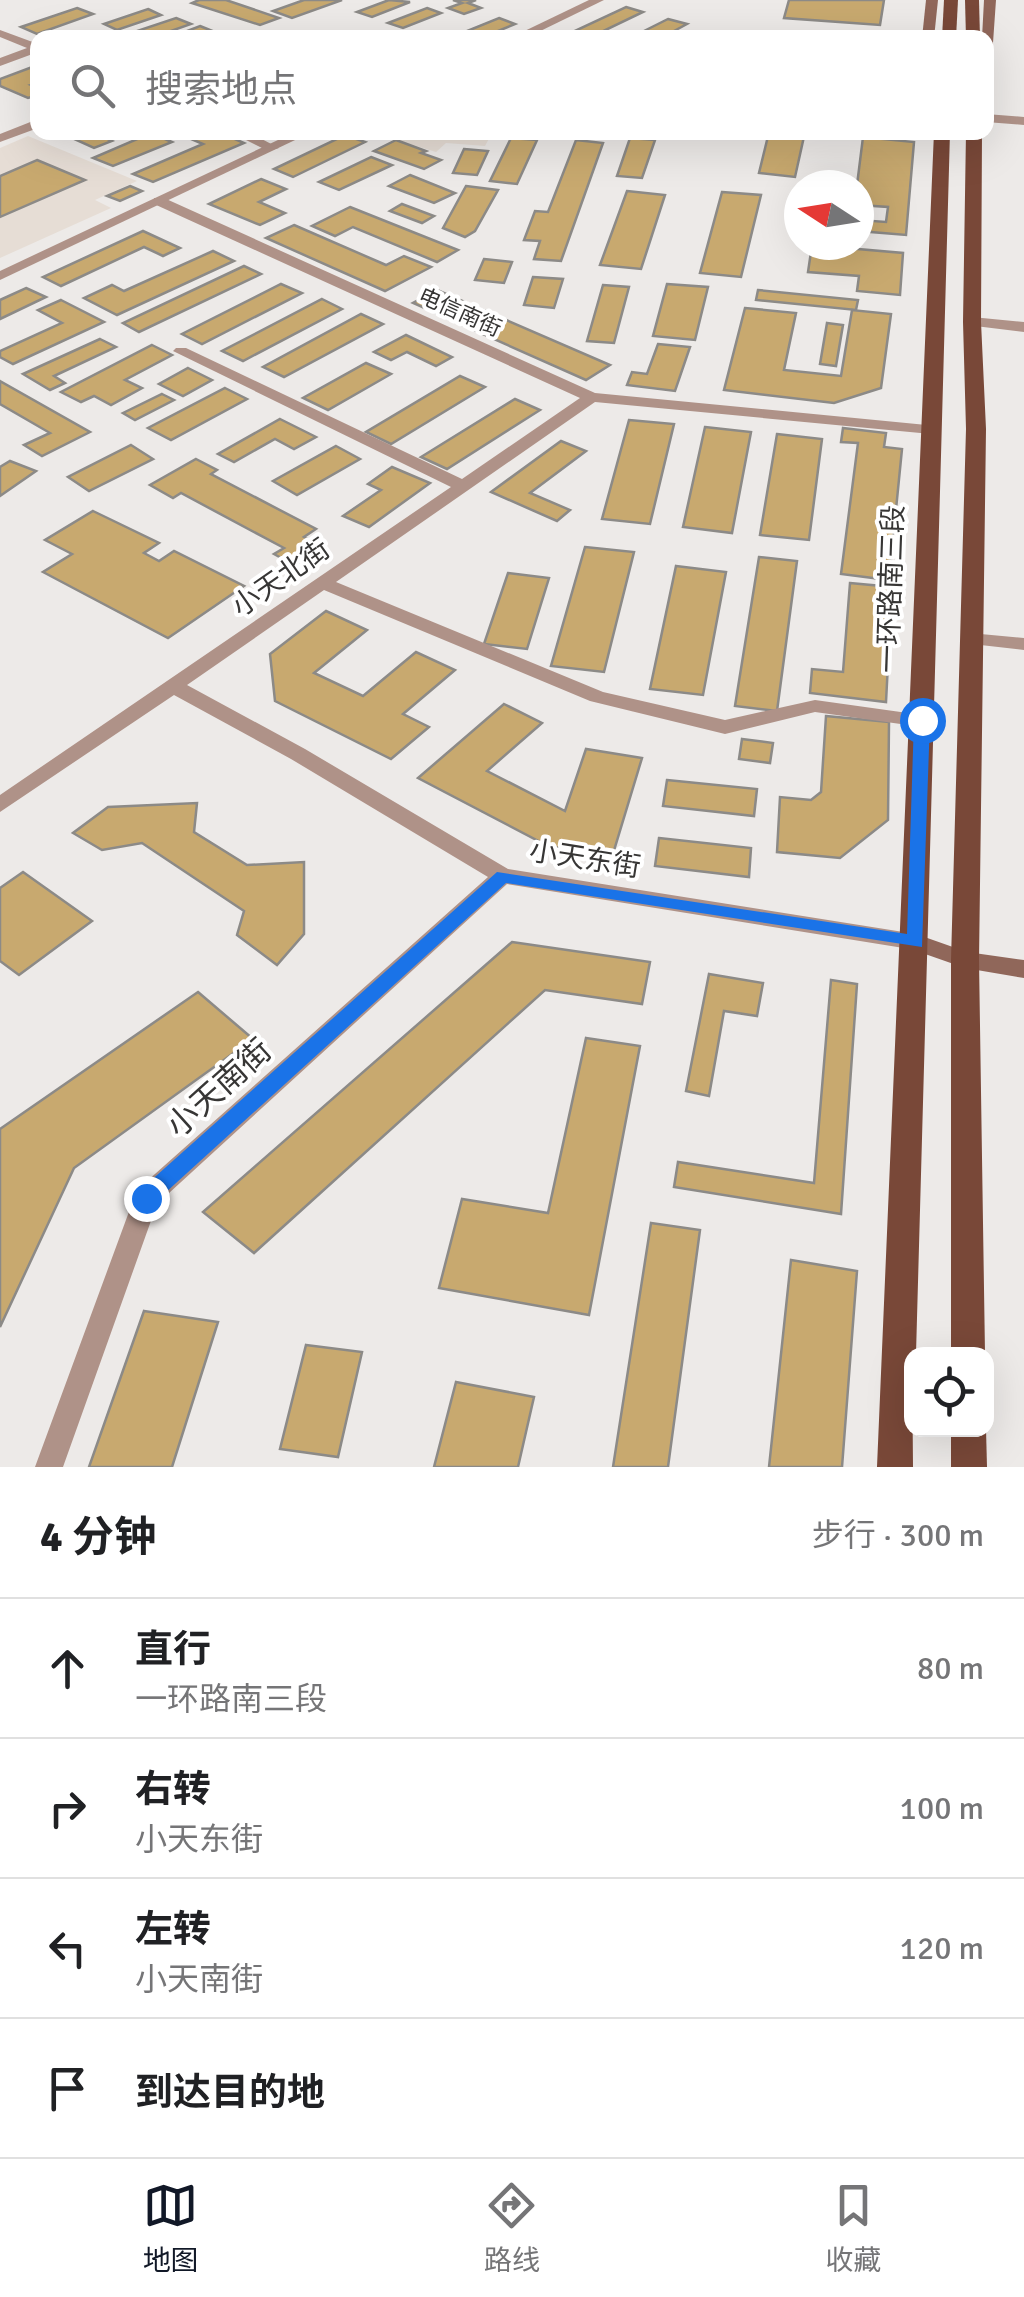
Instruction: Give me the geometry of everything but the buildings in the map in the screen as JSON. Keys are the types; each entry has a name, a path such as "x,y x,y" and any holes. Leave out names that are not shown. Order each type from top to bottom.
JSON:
{"main road":[{"path":"929,30 932,0"},
{"path":"949,30 951,0"},
{"path":"972,0 973,30"},
{"path":"988,30 990,0"},
{"name":"一环路南三段","path":"895,1467 942,140"},
{"path":"968,1347 965,960 976,429 972,322 974,140"},
{"path":"922,711 947,720 958,717 968,706"},
{"path":"916,942 965,960 1024,969"},
{"path":"969,1437 969,1467"}],"street":[{"path":"532,30 598,0"},
{"path":"0,36 30,48"},
{"path":"0,62 30,52"},
{"path":"994,119 1024,121"},
{"path":"0,138 30,126"},
{"path":"259,140 276,146"},
{"path":"264,140 276,146"},
{"path":"0,276 289,140"},
{"name":"电信南街","path":"159,201 592,397 932,430"},
{"path":"972,322 1024,327"},
{"path":"182,352 463,486"},
{"name":"小天北街","path":"0,804 592,397"},
{"path":"322,583 597,697 725,727 815,706 922,711"},
{"path":"970,640 1024,644"},
{"name":"小天东街","path":"173,686 298,754 503,876 916,942"},
{"name":"小天南街","path":"49,1467 146,1198 503,876"}],"shaded area":[{"path":"28,136 137,181 95,200 111,208 0,258 0,148"},
{"path":"397,140 488,140 485,146 446,143 436,152"}],"route":[{"path":"146,1198 503,876 916,942 922,720"}]}
